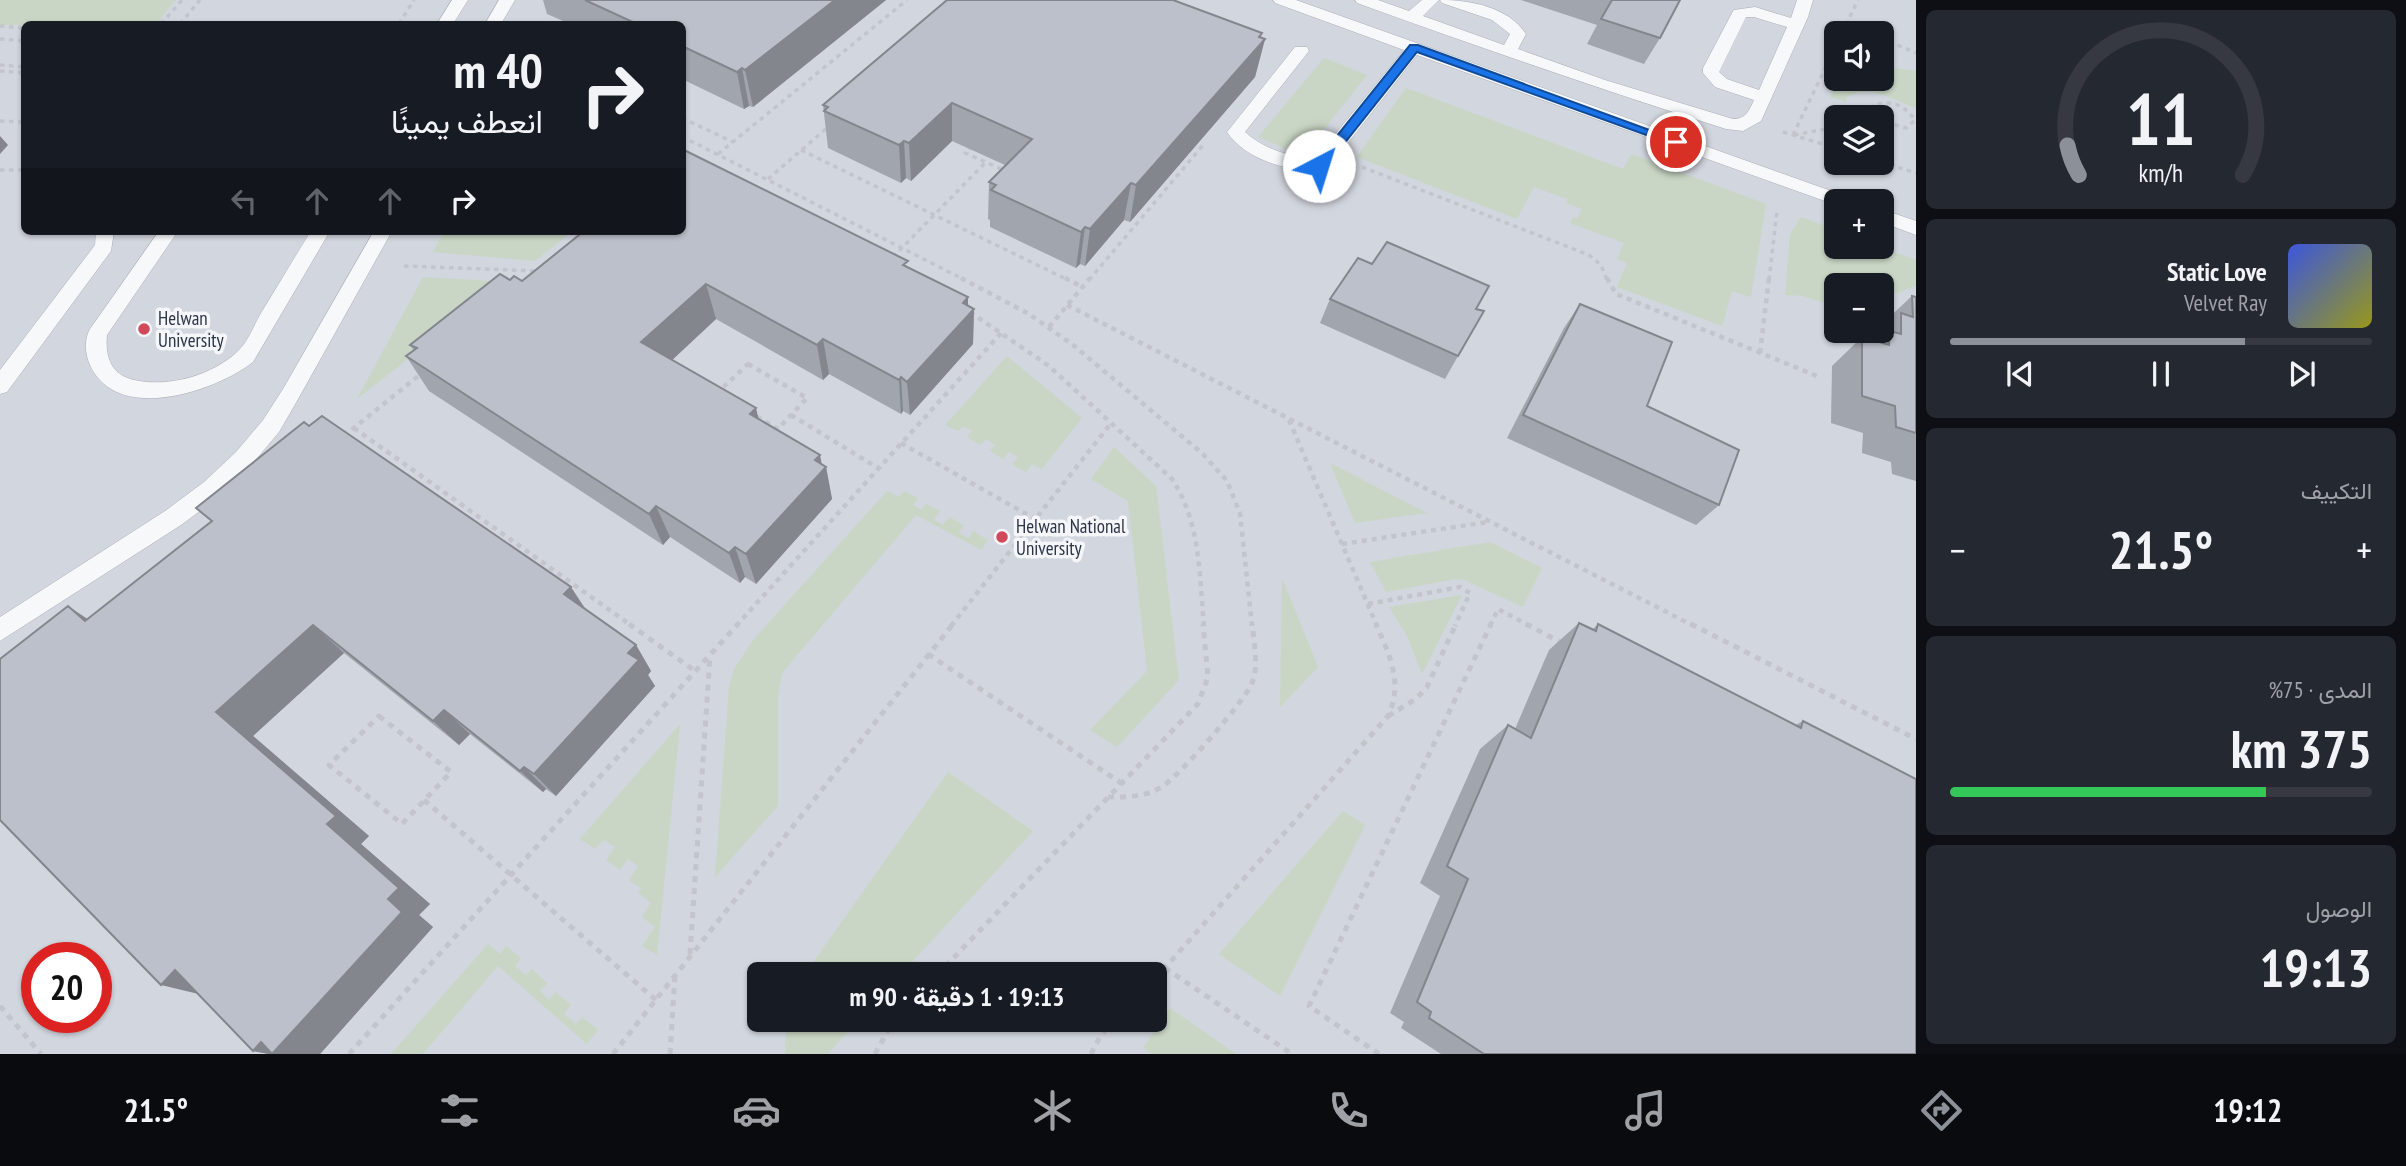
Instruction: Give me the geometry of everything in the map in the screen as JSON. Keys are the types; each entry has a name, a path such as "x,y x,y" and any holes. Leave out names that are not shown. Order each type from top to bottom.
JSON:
{"lane":[{"path":"447,21 460,0"},
{"path":"496,21 507,0"},
{"path":"1281,0 1824,195"},
{"path":"1363,0 1721,123 1743,125 1751,122 1764,98 1805,0"},
{"path":"1411,18 1431,0"},
{"path":"1448,0 1511,23 1518,34 1508,52"},
{"path":"1764,98 1721,83 1711,73 1711,68 1740,13 1755,12 1796,25"},
{"path":"1301,51 1237,128 1237,137 1246,144 1307,167 1319,166 1329,155 1414,48"},
{"path":"1894,220 1916,228"},
{"path":"0,386 104,246 105,235"},
{"path":"166,235 97,334 95,350 98,364 107,375 121,384 139,389 160,390 206,379 247,355 319,235"},
{"path":"0,630 173,518 212,489 244,458 271,426 381,235"}],"path":[{"path":"164,21 182,0"},
{"path":"182,21 200,0"},
{"path":"718,154 907,0"},
{"path":"1848,21 1858,0"},
{"path":"401,21 413,1"},
{"path":"0,26 21,28"},
{"path":"0,39 21,41"},
{"path":"1894,44 1916,53"},
{"path":"0,65 21,66"},
{"path":"0,71 21,73"},
{"path":"1793,135 1824,71"},
{"path":"1878,105 1895,104 1914,114 1914,120 1906,128 1894,127"},
{"path":"1007,111 1047,128 1006,171 986,162 965,153 1007,111"},
{"path":"0,121 21,122"},
{"path":"686,121 733,142"},
{"path":"1751,122 1824,144"},
{"path":"768,179 832,124"},
{"path":"1793,135 1824,129"},
{"path":"686,138 903,247 1049,327 1203,454 1227,481 1240,513 1255,650 1253,681 1247,695 1162,787 1136,797 1107,797"},
{"path":"1049,327 1206,141"},
{"path":"802,150 1083,287"},
{"path":"1329,155 1589,255 1602,265 1610,289 1616,294 1817,376"},
{"path":"884,266 986,162"},
{"path":"1894,166 1916,173"},
{"path":"0,170 21,170"},
{"path":"1760,353 1780,179"},
{"path":"365,264 549,271"},
{"path":"1067,305 1916,739"},
{"path":"949,962 1198,704 1208,677 1196,536 1192,516 1180,491 1166,472 1042,359 1003,331 963,309"},
{"path":"349,1054 1003,331"},
{"path":"748,364 807,398 791,415 778,429 717,393 748,364"},
{"path":"343,437 430,367"},
{"path":"791,415 878,468"},
{"path":"1167,966 1388,716 1396,700 1398,682 1368,604 1289,420"},
{"path":"612,1054 1112,422"},
{"path":"354,428 695,671"},
{"path":"901,443 1035,519"},
{"path":"1342,544 1489,522"},
{"path":"1368,604 1460,587 1470,593 1427,687 1416,699 1388,716"},
{"path":"1379,1054 1309,1006 1498,609 1567,645 1571,635"},
{"path":"928,654 1121,783"},
{"path":"690,956 710,655"},
{"path":"379,716 451,772 424,800 402,824 329,765 379,716"},
{"path":"424,800 656,1000"},
{"path":"1167,969 1292,1054"},
{"path":"670,1054 675,973"},
{"path":"0,1006 41,1054"},
{"path":"875,1054 887,1032"},
{"path":"1091,1054 1104,1032"},
{"path":"29,1054 36,1048"}],"shaded area":[{"name":"Helwan National University","path":"0,0 1916,0 1916,1054 0,1054"}],"green space":[{"path":"0,0 176,0 158,21 21,21 21,25 0,25"},
{"path":"1324,58 1367,75 1303,156 1258,137"},
{"path":"1894,68 1916,71 1916,108 1865,91 1894,91"},
{"path":"1406,88 1623,169 1631,154 1766,204 1751,297 1732,291 1722,326 1617,287 1627,263 1617,259 1624,243 1570,223 1573,217 1577,219 1582,209 1566,203 1567,199 1534,187 1517,219 1357,157"},
{"path":"1834,91 1865,91 1847,97 1846,102 1830,97"},
{"path":"1801,217 1824,226 1824,259 1894,259 1894,252 1916,260 1916,286 1894,294 1894,273 1824,273 1824,302 1802,296 1785,295 1790,234"},
{"path":"442,235 568,235 535,261 433,252"},
{"path":"423,277 506,282 357,399"},
{"path":"1007,356 1082,418 1042,469 1032,464 1026,472 1012,464 1018,457 1009,452 1003,459 990,451 995,445 986,439 980,445 967,437 972,431 963,426 958,431 945,425"},
{"path":"1114,447 1156,486 1179,680 1117,747 1090,730 1147,671 1128,501 1091,479"},
{"path":"1330,463 1427,513 1355,523"},
{"path":"887,491 899,497 904,491 918,498 913,505 921,510 926,504 940,511 934,520 943,525 949,517 964,525 959,533 969,538 973,531 988,540 981,550 916,515 782,673 778,696 778,806 715,877 729,687 734,669 754,639"},
{"path":"1490,542 1542,568 1523,607 1464,580 1455,579 1386,592 1370,562"},
{"path":"1282,578 1318,667 1280,707"},
{"path":"1462,595 1422,674 1407,636 1389,607"},
{"path":"680,724 657,955 642,946 655,927 642,917 651,903 638,893 642,889 629,880 638,866 628,859 620,870 606,860 615,847 604,840 595,849 580,839"},
{"path":"948,772 1033,831 912,962 813,962"},
{"path":"1343,811 1365,825 1280,996 1219,954"},
{"path":"488,944 500,954 506,946 521,958 515,966 526,975 532,969 547,983 540,991 549,1000 556,992 571,1005 564,1014 576,1024 582,1017 598,1030 587,1044 498,966 423,1054 391,1054"},
{"path":"1170,1008 1236,1054 1152,1054 1143,1048 1154,1032 1167,1032 1167,1012"},
{"path":"786,1032 847,1032 828,1054 785,1054"}],"building":[{"path":"585,0 835,0 745,70 742,68 737,72 686,48 686,21 630,21"},
{"path":"947,0 1173,0 1262,33 1259,37 1265,39 1136,185 1131,183 1090,229 1085,227 1081,232 991,190 996,185 989,182 1032,139 952,103 909,143 904,141 899,145 824,111 828,107 823,105"},
{"path":"1612,0 1680,0 1660,38 1601,19"},
{"path":"686,151 908,261 903,265 968,297 963,303 974,309 907,382 823,339 817,345 706,284 641,342 756,408 750,414 820,455 815,460 826,467 746,554 735,547 729,553 656,506 649,514 406,356 417,348 410,345 500,274 510,280 514,276 522,281 579,235 686,235"},
{"path":"1387,242 1489,286 1476,309 1484,311 1458,356 1330,299 1358,258 1372,264"},
{"path":"1912,296 1916,297 1916,433 1896,427 1895,406 1862,396 1862,343 1894,343 1894,332 1901,334 1901,313 1913,317"},
{"path":"1580,304 1672,342 1647,406 1739,450 1719,505 1523,415"},
{"path":"322,416 571,587 564,594 636,645 628,653 639,660 534,774 524,767 520,771 444,710 433,721 313,625 216,712 336,816 327,824 399,888 388,899 402,912 272,1054 261,1042 253,1051 175,970 161,985 0,820 0,659 68,606 85,621 212,521 196,508 304,422 309,426"},
{"path":"1579,623 1596,631 1598,624 1801,728 1803,721 1916,779 1916,1054 1484,1054 1429,1018 1431,1012 1417,1002 1468,879 1447,866 1508,725 1531,738"}],"place":[{"name":"Helwan University","path":"144,329"},
{"name":"Helwan National University","path":"1002,537"}],"route":[{"path":"1319,166 1414,48 1676,142"}]}
